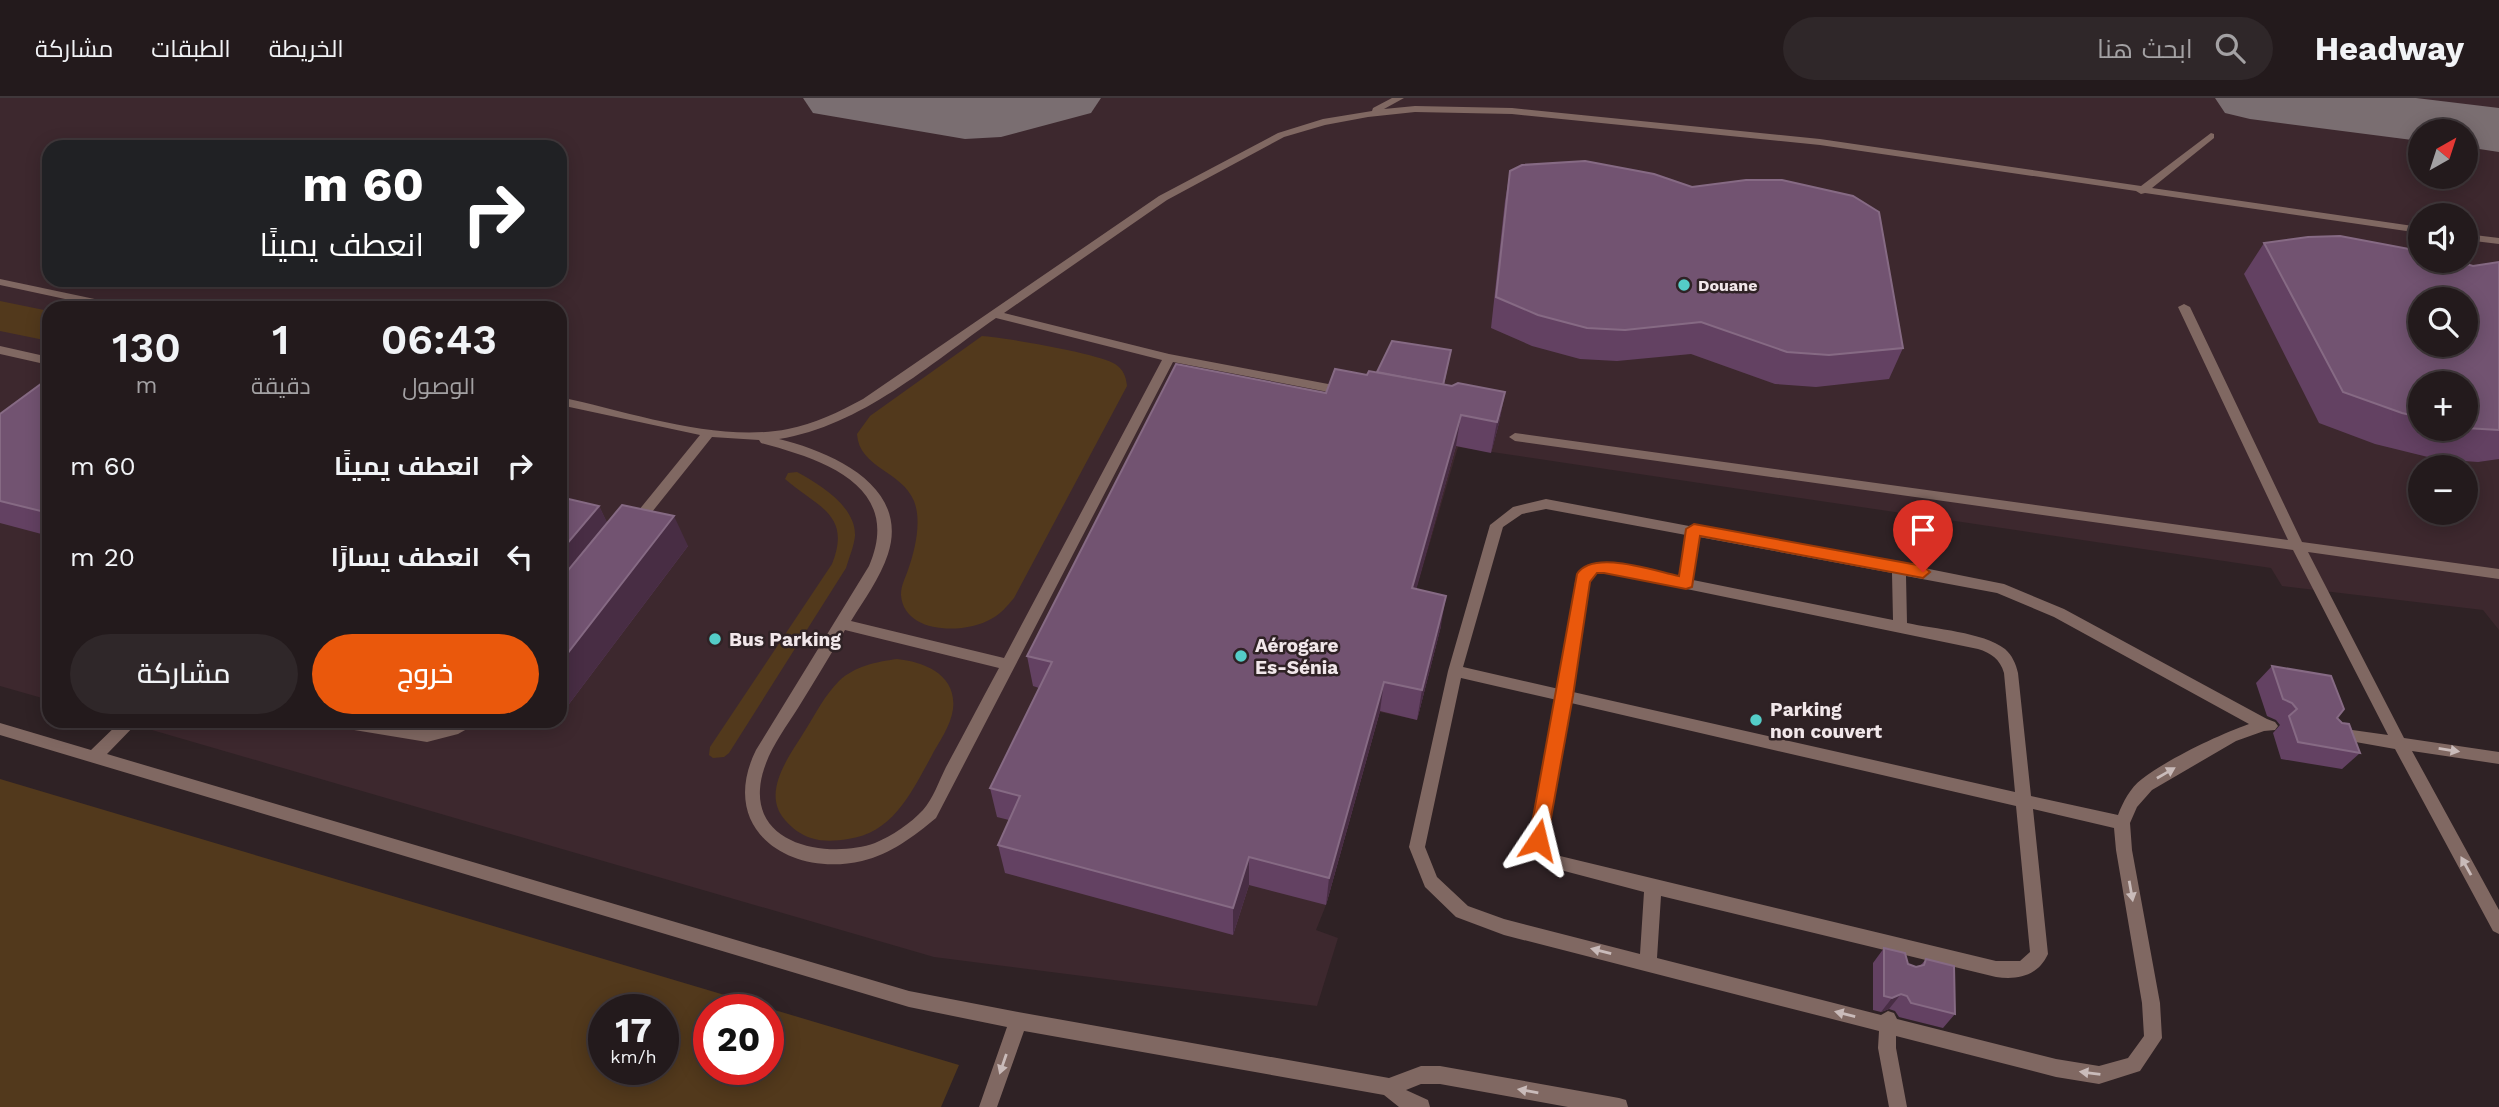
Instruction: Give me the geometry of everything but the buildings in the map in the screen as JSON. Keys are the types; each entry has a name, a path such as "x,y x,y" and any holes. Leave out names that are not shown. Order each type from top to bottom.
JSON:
{"lane":[{"path":"1368,114 1399,98"},
{"path":"741,436 777,435 839,417 866,402 1163,198 1281,135 1323,122 1368,114 1462,108 1732,133 1866,148 2141,191 2408,228"},
{"path":"2141,191 2211,136"},
{"path":"2478,238 2499,241"},
{"path":"0,282 90,301"},
{"path":"2184,307 2297,545 2399,742 2499,926"},
{"path":"994,314 1169,358 1355,393"},
{"path":"0,350 42,359"},
{"path":"567,402 709,432 795,445 817,454 863,485 876,500 884,518 880,558 761,755 752,780 752,805 763,828 782,845 809,856 841,858 875,850 905,835 930,813 1169,358"},
{"path":"630,530 709,432"},
{"path":"1515,438 2499,574"},
{"path":"1546,504 1694,529 1969,581 2030,599 2267,725 2231,737 2146,785 2131,803 2122,823 2124,850 2151,1003 2153,1038 2134,1065 2099,1075 2056,1068 1887,1020 1504,927 1462,912 1431,882 1417,847 1455,670 1497,524 1518,510 1546,504"},
{"path":"1686,583 1694,529"},
{"path":"1604,567 1900,627 1991,647 2002,654 2009,664 2039,954 2031,967 2015,972 1907,947 1555,863 1543,853 1538,840 1585,574 1593,568 1604,567"},
{"path":"1899,568 1900,627"},
{"path":"841,624 1009,665"},
{"path":"1455,670 2122,823"},
{"path":"95,756 124,728"},
{"path":"378,728 427,736 457,728"},
{"path":"0,729 909,999 1388,1087 1421,1075 1440,1075 1619,1107"},
{"path":"2330,733 2499,758"},
{"path":"1648,963 1653,886"},
{"path":"1905,971 1907,947"},
{"path":"1887,1020 1887,1048 1898,1107"},
{"path":"988,1107 1018,1021"},
{"path":"1388,1087 1402,1099 1422,1107"}],"shaded area":[{"path":"0,98 2499,98 2499,630 2483,610 2282,586 2271,568 1458,447 1408,618 1441,626 1417,720 1380,712 1326,905 1316,930 1338,938 1317,1006 934,957 145,728 567,728 567,301 42,301 42,698 0,686"},
{"path":"0,301 42,310 42,340 0,331"},
{"path":"982,336 1051,347 1106,360 1122,371 1127,386 1014,598 998,615 980,624 952,629 938,628 913,618 905,608 901,595 917,536 914,501 900,483 865,455 857,434 870,416"},
{"path":"797,472 835,497 843,506 854,525 853,548 846,568 729,753 724,757 713,758 709,755 710,747 832,564 837,547 838,534 828,513 785,479 788,473"},
{"path":"897,659 928,667 937,672 950,687 953,709 944,734 908,797 889,820 877,829 864,835 830,841 804,835 785,820 778,809 777,785 786,761 821,704 839,681 859,668"},
{"path":"0,779 721,994 693,994 693,1085 784,1085 784,1013 959,1065 941,1107 0,1107"}],"taxiway":[{"path":"838,98 965,118 1001,116 1066,98"},
{"path":"2250,98 2499,130"}],"place":[{"name":"Douane","path":"1684,285"},
{"name":"Bus Parking","path":"715,639"},
{"name":"Aérogare Es-Sénia","path":"1241,656"},
{"name":"Parking non couvert","path":"1756,720"}],"route":[{"path":"1538,840 1583,582 1585,574 1593,568 1604,567 1686,583 1694,529 1923,572"}]}
